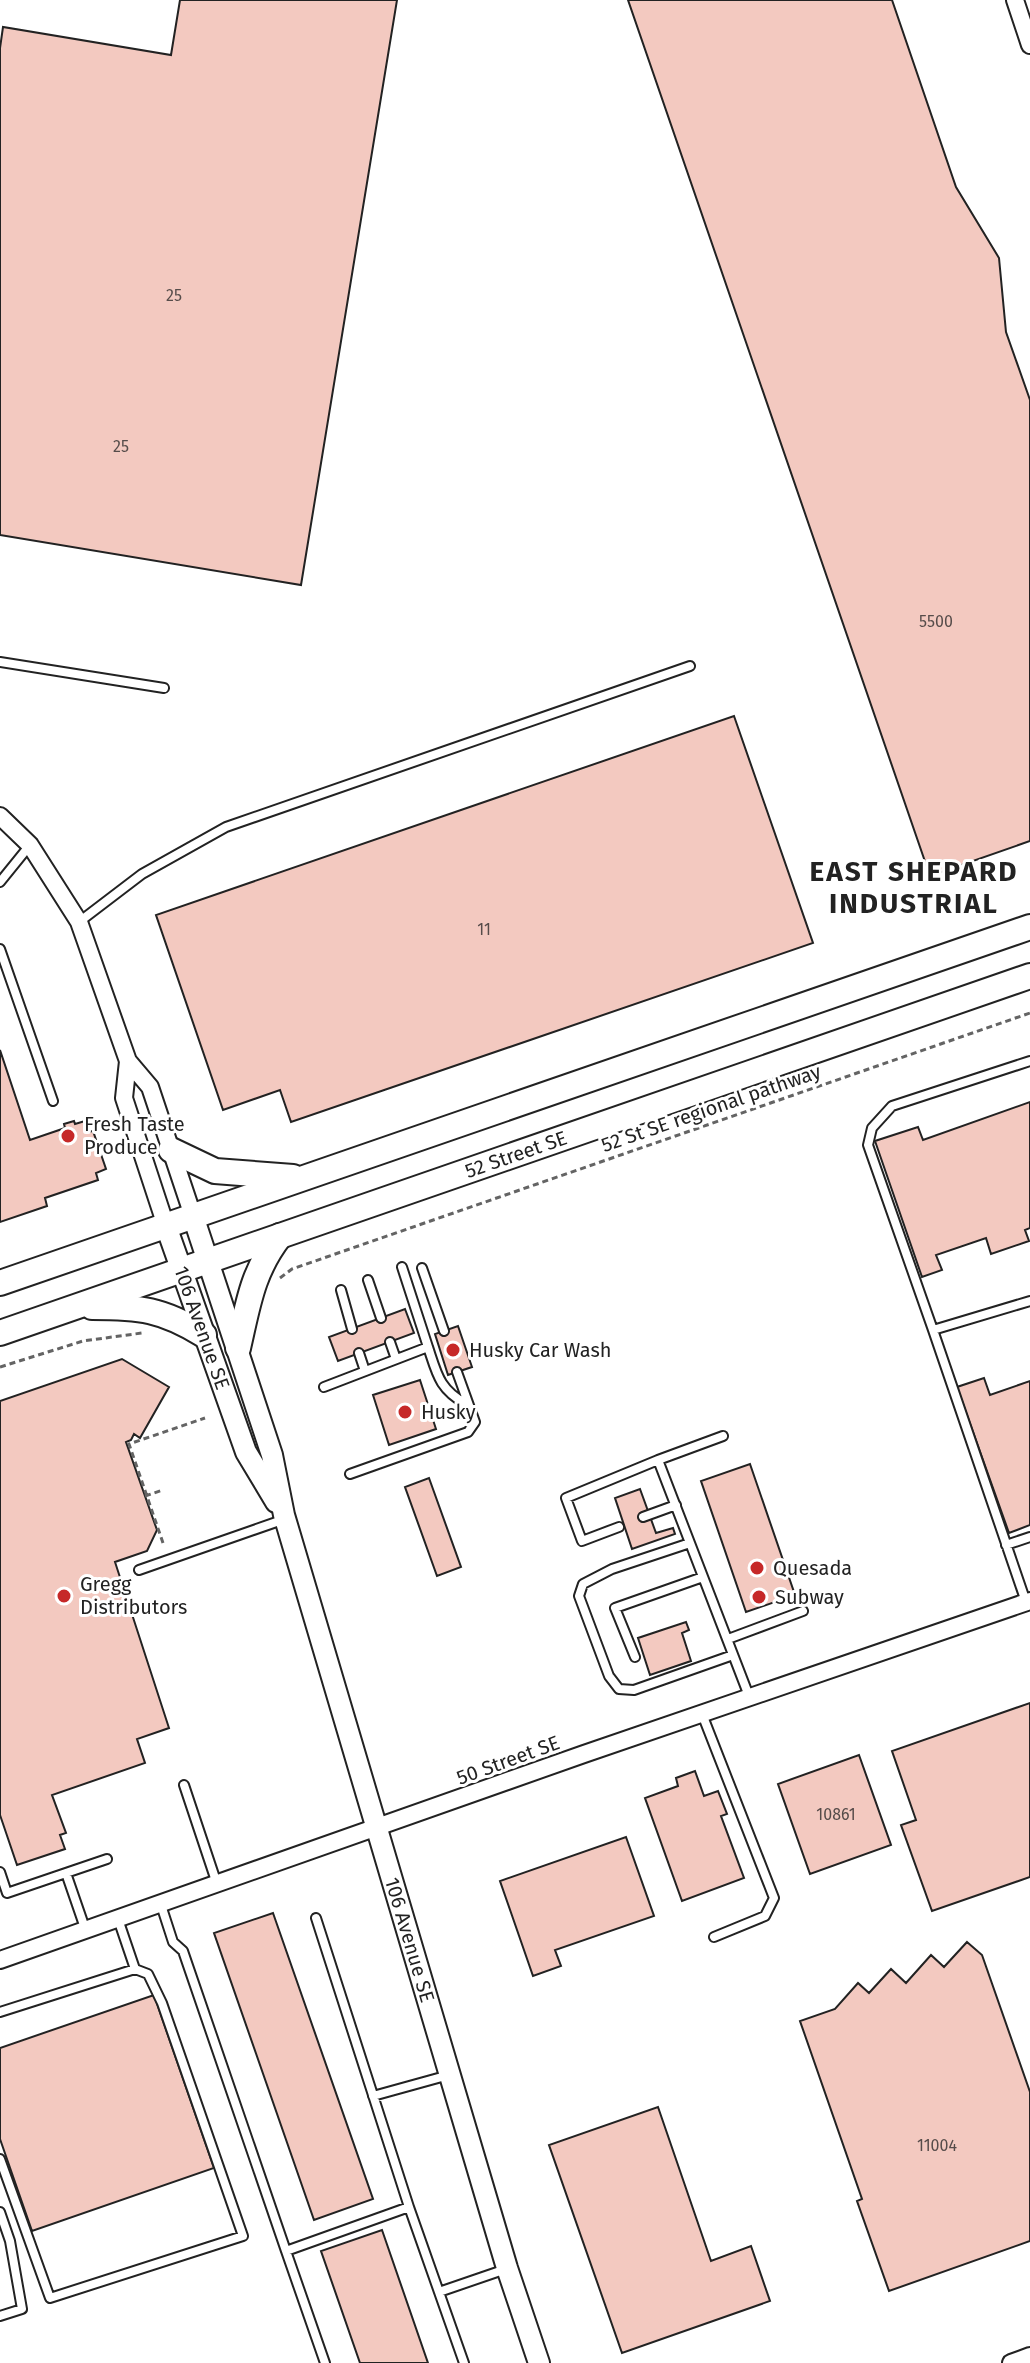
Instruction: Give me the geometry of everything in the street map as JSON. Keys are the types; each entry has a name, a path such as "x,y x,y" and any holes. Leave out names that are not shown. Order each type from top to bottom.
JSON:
{"main road":[{"path":"0,1283 1030,927"},
{"name":"52 Street SE","path":"0,1333 1030,976"},
{"path":"171,1150 215,1171 303,1178"},
{"path":"238,1348 254,1280 263,1258 280,1236"},
{"path":"74,1307 140,1307 181,1321 204,1335"}],"street":[{"path":"1015,0 1030,45"},
{"path":"0,816 30,845 79,922 128,1061 150,1087 193,1216"},
{"path":"128,1061 124,1098 166,1226"},
{"name":"106 Avenue SE","path":"193,1216 272,1455 285,1517 449,2075 539,2363"},
{"name":"106 Avenue SE","path":"166,1226 246,1452 285,1517"},
{"name":"50 Street SE","path":"0,1960 1028,1602"},
{"path":"1011,2363 1030,2356"}],"lane":[{"path":"0,662 164,688"},
{"path":"79,922 142,874 226,827 690,666"},
{"path":"0,882 30,845"},
{"path":"0,949 53,1101"},
{"path":"1028,1602 868,1145 872,1128 892,1106 1030,1061"},
{"path":"402,1267 441,1385 451,1396 466,1404"},
{"path":"422,1268 444,1331"},
{"path":"368,1280 381,1318"},
{"path":"341,1290 352,1329"},
{"path":"933,1330 1030,1301"},
{"path":"390,1342 396,1359"},
{"path":"324,1387 428,1347"},
{"path":"359,1353 365,1371"},
{"path":"350,1474 468,1432 475,1422 457,1372"},
{"path":"619,1527 582,1541 566,1498 723,1436"},
{"path":"658,1460 750,1697"},
{"path":"643,1517 676,1505"},
{"path":"139,1570 285,1517"},
{"path":"1006,1545 1030,1537"},
{"path":"690,1543 612,1569 583,1584 579,1596 609,1676 619,1689 634,1690 733,1655"},
{"path":"635,1657 615,1608 703,1577"},
{"path":"728,1639 803,1611"},
{"path":"702,1713 774,1898 765,1916 714,1937"},
{"path":"184,1785 217,1885"},
{"path":"0,1872 7,1893 107,1859"},
{"path":"66,1873 86,1931"},
{"path":"161,1905 173,1942 183,1951 325,2363"},
{"path":"316,1918 409,2207 464,2363"},
{"path":"118,1919 135,1969"},
{"path":"0,2012 135,1969 148,1974 162,2003 243,2236 50,2298 0,2159"},
{"path":"373,2096 449,2075"},
{"path":"286,2251 409,2207"},
{"path":"0,2212 10,2241 22,2309 0,2316"},
{"path":"439,2292 507,2268"}],"path":[{"name":"52 St SE regional pathway","path":"277,1282 292,1269 1030,1013"},
{"path":"0,1367 83,1341 145,1333"},
{"path":"163,1543 129,1444 205,1418"},
{"path":"146,1496 163,1490"}],"building":[{"path":"180,0 397,0 301,585 0,535 0,48 3,27 171,55"},
{"path":"628,0 892,0 956,187 999,258 1006,332 1030,400 1030,841 930,876"},
{"path":"734,716 813,943 291,1122 280,1090 223,1110 156,915"},
{"name":"Fresh Taste Produce","path":"0,1050 30,1140 65,1128 64,1124 85,1121 88,1132 93,1131 106,1169 96,1173 98,1180 45,1198 47,1206 0,1222"},
{"path":"1030,1102 1030,1228 1025,1230 1029,1241 991,1254 986,1238 936,1255 942,1270 922,1277 875,1141 918,1127 923,1140"},
{"path":"405,1309 414,1333 338,1361 329,1337"},
{"name":"Husky Car Wash","path":"458,1326 472,1367 448,1375 435,1334"},
{"name":"Gregg Distributors","path":"122,1359 169,1387 140,1438 134,1434 126,1442 157,1530 147,1551 115,1562 169,1728 137,1739 145,1763 52,1795 66,1833 60,1835 65,1849 17,1865 0,1815 0,1401"},
{"path":"984,1378 990,1395 1030,1381 1030,1525 1009,1533 957,1387"},
{"name":"Husky","path":"420,1380 436,1429 389,1445 373,1395"},
{"path":"750,1464 795,1595 746,1612 701,1481"},
{"path":"429,1478 461,1567 437,1576 405,1487"},
{"path":"640,1489 656,1533 673,1528 675,1534 632,1549 615,1498"},
{"path":"686,1622 689,1630 682,1633 691,1661 650,1675 638,1638"},
{"path":"1030,1703 1030,1877 932,1911 901,1825 916,1820 892,1751"},
{"path":"859,1755 891,1845 810,1874 778,1784"},
{"path":"695,1771 704,1796 718,1791 727,1814 721,1816 744,1878 682,1901 645,1798 678,1786 676,1778"},
{"path":"626,1837 654,1916 555,1950 561,1966 533,1976 500,1881"},
{"path":"273,1913 373,2199 314,2220 214,1933"},
{"path":"967,1942 982,1955 1030,2092 1030,2241 889,2291 857,2201 862,2199 800,2021 835,2009 858,1983 869,1993 891,1969 906,1983 931,1955 944,1967"},
{"path":"154,1995 214,2168 32,2231 0,2139 0,2048"},
{"path":"658,2107 711,2261 751,2246 770,2301 622,2353 549,2145"},
{"path":"382,2230 428,2363 360,2363 321,2251"}],"place":[{"name":"Fresh Taste Produce","path":"68,1136"},
{"name":"Husky Car Wash","path":"453,1350"},
{"name":"Husky","path":"405,1412"},
{"name":"Quesada","path":"757,1568"},
{"name":"Gregg Distributors","path":"64,1596"},
{"name":"Subway","path":"759,1597"}],"district":[{"name":"EAST SHEPARD INDUSTRIAL","path":"914,887"}]}
